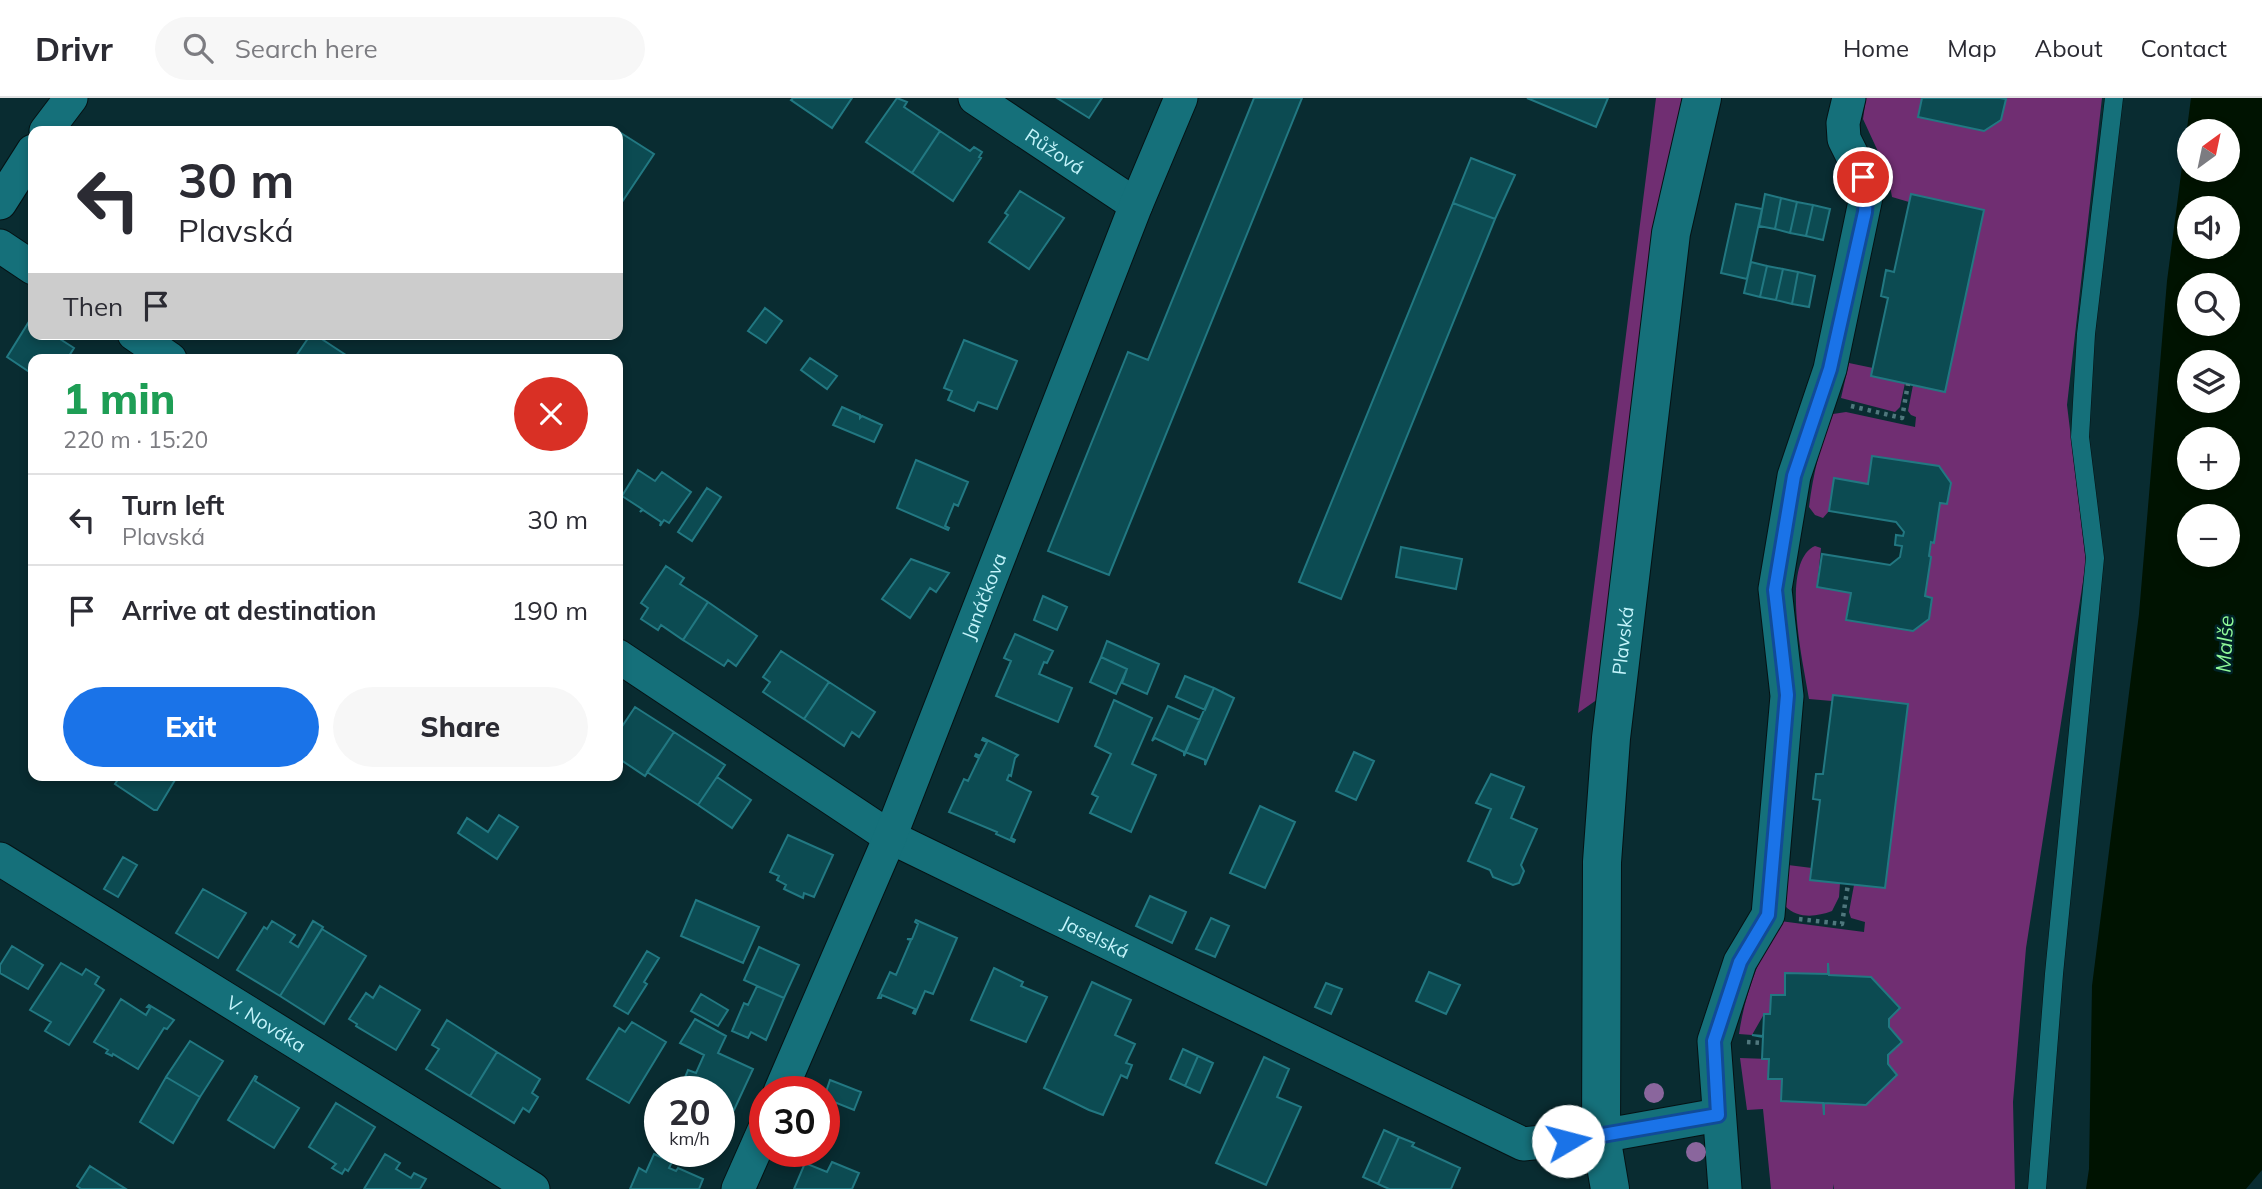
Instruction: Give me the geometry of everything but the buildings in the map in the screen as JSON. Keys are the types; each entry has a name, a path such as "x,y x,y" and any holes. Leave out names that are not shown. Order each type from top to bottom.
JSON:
{"street":[{"path":"50,126 71,98"},
{"name":"Růžová","path":"975,98 1136,205"},
{"name":"Janáčkova","path":"787,1076 890,837 1136,205 1181,98"},
{"name":"Plavská","path":"1610,1189 1601,1136 1602,862 1611,738 1671,233 1702,98"},
{"path":"1725,1189 1714,1041 1740,962 1768,915 1787,695 1775,590 1794,476 1830,369 1866,197 1863,177 1844,139 1843,123 1849,98"},
{"path":"0,203 28,158"},
{"path":"0,246 28,265"},
{"path":"143,340 163,354"},
{"name":"Jaselská","path":"623,659 890,837 1523,1144 1601,1136 1718,1115"},
{"name":"V. Nováka","path":"0,859 533,1189"},
{"path":"738,1189 749,1164"}],"lane":[{"path":"2037,1189 2054,974 2095,558 2080,437 2086,334 2114,98"}],"path":[{"path":"1820,399 1902,418 1908,384"},
{"path":"1768,915 1842,924 1848,884"}],"shaded area":[{"path":"1656,98 1682,98 1655,246 1598,699 1578,713"},
{"path":"1866,98 1922,98 1918,117 1984,131 2001,120 2006,99 2000,98 2102,98 2067,405 2086,562 2026,948 2013,1102 2015,1189 1834,1189 1833,1184 1833,1189 1771,1189 1763,1109 1747,1110 1740,1058 1769,1059 1768,1079 1782,1079 1781,1101 1823,1103 1823,1115 1824,1103 1888,1064 1888,1055 1902,1042 1889,1027 1889,1019 1899,1008 1871,977 1829,975 1828,963 1828,974 1786,973 1785,995 1771,995 1770,1014 1764,1014 1752,1035 1739,1034 1754,976 1780,921 1864,932 1865,922 1851,918 1849,912 1854,885 1885,888 1908,705 1833,695 1832,701 1809,699 1799,640 1796,593 1798,572 1804,556 1815,546 1821,548 1817,587 1851,593 1847,620 1913,631 1929,619 1932,598 1925,596 1929,556 1940,503 1947,503 1951,483 1939,466 1873,456 1868,484 1834,478 1829,511 1823,518 1815,515 1809,507 1818,460 1833,414 1846,412 1915,427 1916,417 1908,411 1913,385 1945,392 1984,211 1911,194 1909,202 1892,197 1887,171 1863,119"},
{"path":"1849,363 1873,368 1905,383 1900,407 1895,412 1841,398"},
{"path":"1788,865 1812,868 1840,883 1839,897 1832,911 1807,916 1785,906"}],"water":[{"name":"Malše","path":"2191,98 2262,98 2262,1170 2246,1189 2086,1189 2089,1169 2092,986 2139,614 2167,281 2177,205 2177,259 2240,259 2240,196 2178,196 2180,182 2240,182 2240,119 2188,119"}],"route":[{"path":"1568,1141 1718,1115 1714,1041 1740,962 1768,915 1787,695 1775,590 1794,476 1830,369 1865,212 1863,177"}]}
